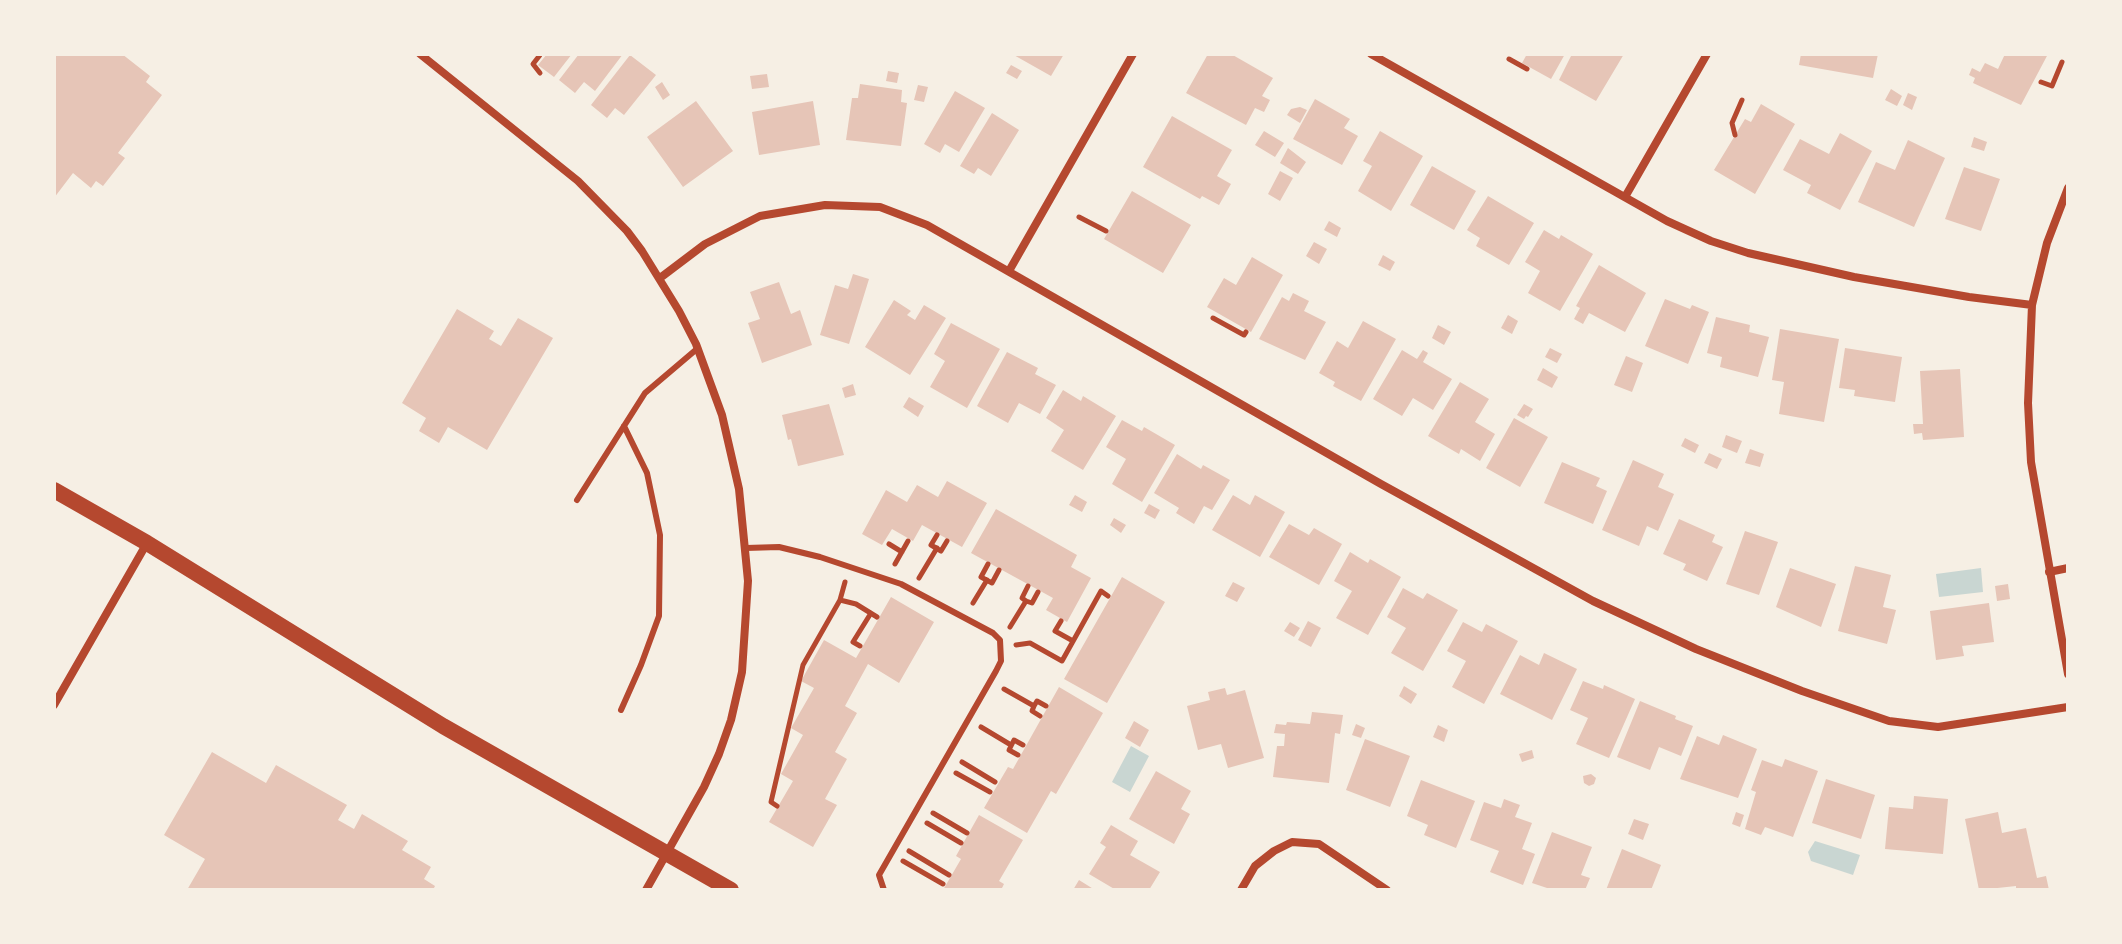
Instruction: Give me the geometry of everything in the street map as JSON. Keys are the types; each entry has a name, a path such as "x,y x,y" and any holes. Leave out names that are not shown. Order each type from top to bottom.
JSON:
{"main road":[{"path":"54,490 147,543 443,726 731,890"}],"street":[{"path":"420,54 580,182 627,231 660,278 698,348 722,415 733,457 746,548 747,625 742,672 731,720 704,787 646,890"},
{"path":"1009,271 1133,54"},
{"path":"1371,54 1667,221 1711,241 1748,253 1854,277 2032,305"},
{"path":"1625,197 1707,54"},
{"path":"2068,188 2047,243 2032,305 2028,364 2030,447 2068,674"},
{"path":"660,278 705,244 760,216 800,208 840,205 868,206 893,212 927,225 1598,604 1706,653 1864,714 1901,723 1938,727 2068,707"},
{"path":"54,705 147,543"},
{"path":"2049,572 2068,568"},
{"path":"1241,890 1255,866 1292,842 1319,844 1387,890"}],"lane":[{"path":"577,500 645,393 698,348"},
{"path":"621,710 659,616 660,535 647,473 624,426"},
{"path":"746,548 779,547 887,579 993,633 1001,645 1001,661 879,875 884,890"}],"path":[{"path":"540,55 533,64 540,73"},
{"path":"1509,59 1527,69"},
{"path":"2041,82 2052,86 2062,62"},
{"path":"1735,135 1732,123 1742,100"},
{"path":"1079,217 1106,231"},
{"path":"1213,318 1244,335 1246,332"},
{"path":"937,535 931,545 941,551 947,541"},
{"path":"887,579 908,541"},
{"path":"889,544 902,552"},
{"path":"913,590 937,548"},
{"path":"988,564 981,577 992,583 999,570"},
{"path":"964,618 987,580"},
{"path":"1028,586 1022,598 1026,601 1032,603 1038,592"},
{"path":"1062,661 1101,591 1108,596"},
{"path":"777,806 771,802 795,712 795,698 805,666 840,600 856,604 874,615 853,642 860,646"},
{"path":"1001,645 1026,601"},
{"path":"1090,611 1098,615"},
{"path":"1061,621 1055,631 1073,641"},
{"path":"1084,622 1091,626"},
{"path":"860,632 866,636"},
{"path":"1001,645 1030,643 1069,666"},
{"path":"1068,651 1075,655"},
{"path":"990,681 1034,706"},
{"path":"795,698 802,704"},
{"path":"1040,716 1032,711 1037,701 1046,706"},
{"path":"968,720 1011,745"},
{"path":"1018,755 1009,750 1011,745 1014,740 1023,745"},
{"path":"784,745 792,750"},
{"path":"948,754 995,782"},
{"path":"942,765 990,792"},
{"path":"774,791 781,796"},
{"path":"919,805 967,833"},
{"path":"913,816 961,843"},
{"path":"897,844 949,875"},
{"path":"891,854 943,884"}],"shaded area":[{"path":"1981,568 1983,592 1939,597 1936,574"},
{"path":"1131,746 1149,756 1130,792 1112,782"},
{"path":"1815,841 1860,855 1853,875 1811,861 1808,852"}],"building":[{"path":"54,54 122,54 150,76 146,82 162,95 118,153 125,158 103,186 96,181 91,188 73,173 54,198"},
{"path":"547,54 572,54 554,77 538,65"},
{"path":"579,54 623,54 595,91 584,82 575,93 559,80"},
{"path":"1012,54 1064,54 1051,76"},
{"path":"1208,54 1231,54 1273,78 1262,96 1270,100 1264,112 1255,108 1246,125 1186,93"},
{"path":"1527,54 1565,54 1551,79 1522,63"},
{"path":"1572,54 1624,54 1596,101 1559,80"},
{"path":"1801,54 1878,54 1873,78 1799,65"},
{"path":"2005,54 2048,54 2021,105 1973,83 1975,78 1969,75 1972,68 1980,72 1985,63 1998,69"},
{"path":"630,55 656,75 624,115 615,108 607,118 591,105"},
{"path":"1011,65 1022,71 1017,79 1006,73"},
{"path":"888,71 899,73 897,83 886,81"},
{"path":"767,74 769,87 752,89 750,76"},
{"path":"662,82 670,95 663,100 655,87"},
{"path":"860,84 902,90 901,102 907,103 901,146 846,140 852,98 858,98"},
{"path":"918,85 928,87 924,102 914,100"},
{"path":"1891,89 1902,96 1897,106 1885,100"},
{"path":"955,91 985,108 959,152 945,144 940,153 924,144"},
{"path":"1908,93 1917,97 1912,110 1903,105"},
{"path":"1315,99 1350,119 1344,128 1358,136 1342,165 1293,139"},
{"path":"696,101 733,151 683,187 647,137"},
{"path":"813,101 820,145 759,155 752,112"},
{"path":"1761,104 1795,124 1755,194 1714,170 1745,119 1751,122"},
{"path":"1300,107 1307,110 1300,123 1287,115 1291,109"},
{"path":"992,113 1019,130 991,176 978,168 974,174 960,166"},
{"path":"1172,116 1232,150 1217,176 1231,184 1219,205 1202,196 1200,199 1143,167"},
{"path":"1264,131 1284,143 1275,157 1255,145"},
{"path":"1380,131 1423,156 1391,211 1358,191 1372,166 1363,161"},
{"path":"1840,133 1872,151 1840,210 1807,193 1811,185 1783,170 1800,139 1829,154"},
{"path":"1974,137 1987,142 1984,151 1971,147"},
{"path":"1908,140 1945,158 1914,227 1858,202 1876,162 1895,170"},
{"path":"1288,148 1306,162 1298,174 1280,163"},
{"path":"1432,166 1476,191 1454,230 1410,205"},
{"path":"1964,167 2000,179 1981,231 1945,219"},
{"path":"1280,171 1293,178 1280,201 1268,194"},
{"path":"1132,191 1191,225 1163,273 1104,239"},
{"path":"1488,196 1534,223 1509,265 1476,246 1480,238 1467,230"},
{"path":"1329,221 1341,228 1337,237 1324,230"},
{"path":"1544,230 1559,239 1561,235 1593,254 1560,311 1528,293 1540,271 1525,262"},
{"path":"1314,242 1327,249 1319,264 1306,256"},
{"path":"1383,255 1395,262 1390,271 1378,265"},
{"path":"1252,257 1283,275 1251,332 1207,307 1224,278 1236,285"},
{"path":"1599,265 1646,293 1625,332 1589,313 1583,324 1574,319 1580,308 1576,306"},
{"path":"853,274 869,279 849,344 820,335 835,285 848,289"},
{"path":"779,282 791,314 800,310 812,345 762,363 748,323 760,319 750,292"},
{"path":"1293,293 1309,301 1304,311 1326,322 1305,360 1259,339 1282,297 1289,301"},
{"path":"1665,299 1690,309 1692,305 1709,312 1688,364 1645,346"},
{"path":"894,300 911,311 907,315 915,320 924,305 946,318 910,375 865,347"},
{"path":"457,309 494,331 489,339 501,346 518,318 553,338 487,450 448,427 439,443 419,431 426,418 402,403"},
{"path":"1508,315 1518,321 1512,334 1501,328"},
{"path":"1716,317 1750,325 1749,332 1769,337 1758,377 1720,367 1722,357 1707,353"},
{"path":"1363,321 1396,339 1361,401 1333,386 1335,382 1319,373 1337,341 1348,348"},
{"path":"951,323 1000,349 967,408 930,387 945,361 934,354"},
{"path":"1438,325 1451,332 1444,345 1432,338"},
{"path":"1780,329 1839,339 1824,422 1779,414 1784,382 1772,380"},
{"path":"1550,348 1562,354 1557,363 1545,357"},
{"path":"1845,348 1902,357 1895,402 1854,396 1855,390 1839,388"},
{"path":"1402,350 1417,359 1423,350 1428,353 1423,362 1452,379 1433,410 1413,398 1402,416 1373,399"},
{"path":"1007,352 1038,368 1035,374 1056,385 1040,414 1019,403 1008,423 977,406"},
{"path":"1626,356 1643,363 1632,392 1614,385"},
{"path":"1543,368 1558,377 1552,388 1537,380"},
{"path":"1960,369 1964,437 1923,440 1922,433 1914,434 1913,424 1923,424 1920,371"},
{"path":"1460,382 1489,399 1475,422 1495,434 1480,461 1461,449 1459,454 1428,436"},
{"path":"853,384 856,395 845,398 842,388"},
{"path":"1063,390 1081,401 1083,396 1116,416 1083,470 1051,451 1064,430 1046,418"},
{"path":"909,397 924,406 918,417 903,407"},
{"path":"829,404 844,455 798,466 782,415"},
{"path":"1524,404 1533,409 1524,419 1517,415"},
{"path":"1514,418 1548,437 1520,487 1486,468"},
{"path":"1122,420 1142,431 1144,427 1175,445 1142,502 1112,484 1126,459 1106,447"},
{"path":"1726,435 1742,441 1737,453 1722,447"},
{"path":"1685,438 1699,445 1695,453 1681,446"},
{"path":"1750,449 1764,454 1760,467 1745,463"},
{"path":"1709,453 1722,459 1717,469 1704,463"},
{"path":"1177,454 1201,469 1203,465 1230,480 1212,510 1204,506 1194,524 1176,513 1179,508 1154,493"},
{"path":"1633,460 1664,474 1658,487 1674,494 1658,531 1647,526 1639,546 1602,530"},
{"path":"1562,462 1600,478 1596,486 1607,491 1593,524 1544,503"},
{"path":"947,481 987,503 962,547 922,525 913,541 892,529 882,545 862,534 886,490 907,502 917,485 938,497"},
{"path":"1075,495 1087,502 1082,512 1069,505"},
{"path":"1233,495 1250,505 1255,495 1285,512 1260,557 1212,530"},
{"path":"1149,504 1160,510 1155,519 1144,513"},
{"path":"996,509 1077,555 1071,567 1091,578 1067,622 1046,610 1053,598 971,553"},
{"path":"1114,518 1126,525 1121,533 1110,525"},
{"path":"1679,519 1715,535 1712,542 1723,547 1707,581 1683,570 1686,564 1663,554"},
{"path":"1289,524 1309,535 1314,528 1342,544 1319,585 1269,557"},
{"path":"1745,531 1778,542 1759,595 1726,584"},
{"path":"1350,552 1368,563 1370,559 1401,577 1368,635 1336,618 1352,591 1334,581"},
{"path":"1855,566 1891,575 1883,607 1896,610 1887,644 1838,631"},
{"path":"1790,568 1836,584 1821,627 1776,607"},
{"path":"1122,577 1165,602 1107,703 1064,679"},
{"path":"1233,582 1245,588 1237,602 1225,596"},
{"path":"2008,584 2010,599 1997,601 1995,586"},
{"path":"1403,588 1423,599 1427,593 1458,610 1423,671 1391,653 1406,628 1387,617"},
{"path":"891,597 934,622 899,683 868,664 845,706 857,713 835,752 847,759 825,799 837,805 813,847 769,822 793,781 781,774 803,735 791,728 814,688 801,681 824,640 856,658"},
{"path":"1989,603 1994,642 1962,646 1964,656 1936,660 1930,611"},
{"path":"1308,621 1321,628 1311,647 1298,640"},
{"path":"1290,622 1300,628 1294,637 1284,631"},
{"path":"1463,622 1482,632 1486,624 1518,641 1484,704 1452,687 1466,661 1447,651"},
{"path":"1544,653 1577,669 1552,720 1500,694 1520,655 1539,665"},
{"path":"1583,681 1603,689 1604,685 1635,699 1609,758 1576,744 1588,718 1570,710"},
{"path":"1404,686 1417,694 1411,704 1399,696"},
{"path":"1059,687 1103,713 1056,794 1051,791 1027,833 984,808 1008,767 1013,769"},
{"path":"1225,688 1227,695 1245,690 1264,758 1228,768 1221,744 1198,750 1187,706 1210,700 1208,692"},
{"path":"1640,701 1693,726 1681,756 1659,747 1650,770 1617,757"},
{"path":"1312,712 1343,715 1340,734 1335,733 1329,783 1273,777 1277,746 1284,746 1285,734 1274,733 1276,724 1310,724"},
{"path":"1134,721 1149,730 1140,747 1125,738"},
{"path":"1356,724 1365,728 1361,738 1352,735"},
{"path":"1438,725 1448,730 1444,742 1433,737"},
{"path":"1723,735 1757,749 1738,798 1680,779 1697,736 1719,745"},
{"path":"1365,739 1410,756 1390,807 1346,790"},
{"path":"1532,750 1534,758 1522,762 1519,754"},
{"path":"212,752 266,783 276,765 347,805 338,820 354,829 362,814 408,841 402,850 431,867 424,879 435,886 433,890 187,890 205,859 164,835"},
{"path":"1785,759 1818,771 1793,837 1765,827 1761,835 1745,829 1756,792 1751,790 1762,760 1782,767"},
{"path":"1156,771 1191,791 1181,809 1190,814 1174,844 1129,819"},
{"path":"1591,774 1596,778 1594,784 1589,786 1584,783 1583,776"},
{"path":"1826,779 1875,795 1861,839 1812,823"},
{"path":"1421,780 1475,801 1456,848 1424,835 1428,825 1407,816"},
{"path":"1914,796 1948,799 1943,854 1885,849 1889,807 1913,809"},
{"path":"1504,799 1520,805 1515,817 1532,823 1522,849 1535,854 1523,885 1490,872 1499,851 1470,840 1484,802 1501,808"},
{"path":"1736,812 1744,815 1740,827 1732,824"},
{"path":"1998,812 2002,833 2026,828 2037,878 2046,876 2049,890 2016,890 2016,886 1979,890 1965,819"},
{"path":"979,815 1023,840 999,881 1004,884 1001,890 943,890 961,859 956,856"},
{"path":"1634,819 1649,824 1643,840 1628,834"},
{"path":"1111,825 1138,841 1130,855 1160,872 1149,890 1116,890 1089,874 1106,847 1100,843"},
{"path":"1552,832 1592,847 1581,875 1590,878 1585,890 1553,890 1532,883"},
{"path":"1622,849 1661,865 1651,890 1606,890"},
{"path":"1079,880 1095,890 1073,890"}]}
